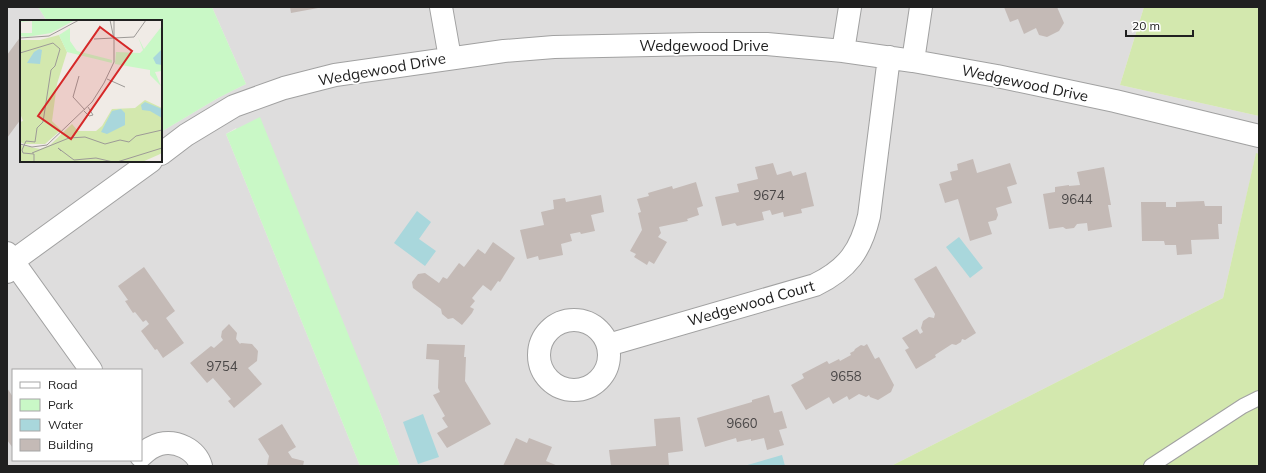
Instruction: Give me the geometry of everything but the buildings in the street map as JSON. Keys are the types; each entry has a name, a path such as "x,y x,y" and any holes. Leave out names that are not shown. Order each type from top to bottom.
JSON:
{"street":[{"path":"440,7 450,58"},
{"path":"843,51 850,7"},
{"path":"913,60 921,7"},
{"name":"Wedgewood Drive","path":"162,153 186,135 234,106 284,88 335,75 504,51 554,47 700,44 767,44 843,51 913,60 1115,101 1259,136"},
{"name":"Wedgewood Court","path":"608,345 816,285 836,273 851,258 862,240 869,216 889,57"},
{"path":"90,369 8,262 150,162"},
{"path":"142,453 159,444 171,443 183,446 193,453 201,466"}],"lane":[{"path":"1151,466 1243,406 1259,398"}],"shaded area":[{"path":"7,7 38,7 46,20 20,20 20,162 162,162 162,131 218,98 246,84 212,7 1144,7 1120,85 1259,116 1259,154 1256,154 1223,298 891,466 400,466 379,410 236,128 226,134 360,466 7,466"}],"green space":[{"path":"38,7 212,7 246,84 218,98 162,131 162,20 46,20"},
{"path":"1144,7 1259,7 1259,116 1120,85"},
{"path":"260,117 379,410 400,466 360,466 226,134"},
{"path":"1256,153 1259,154 1259,466 891,466 1223,298"}],"water":[{"path":"417,211 431,222 419,239 436,251 425,266 394,243"},
{"path":"959,237 983,268 970,278 946,247"},
{"path":"423,414 439,457 418,464 403,422"},
{"path":"782,455 785,466 744,466"}]}
